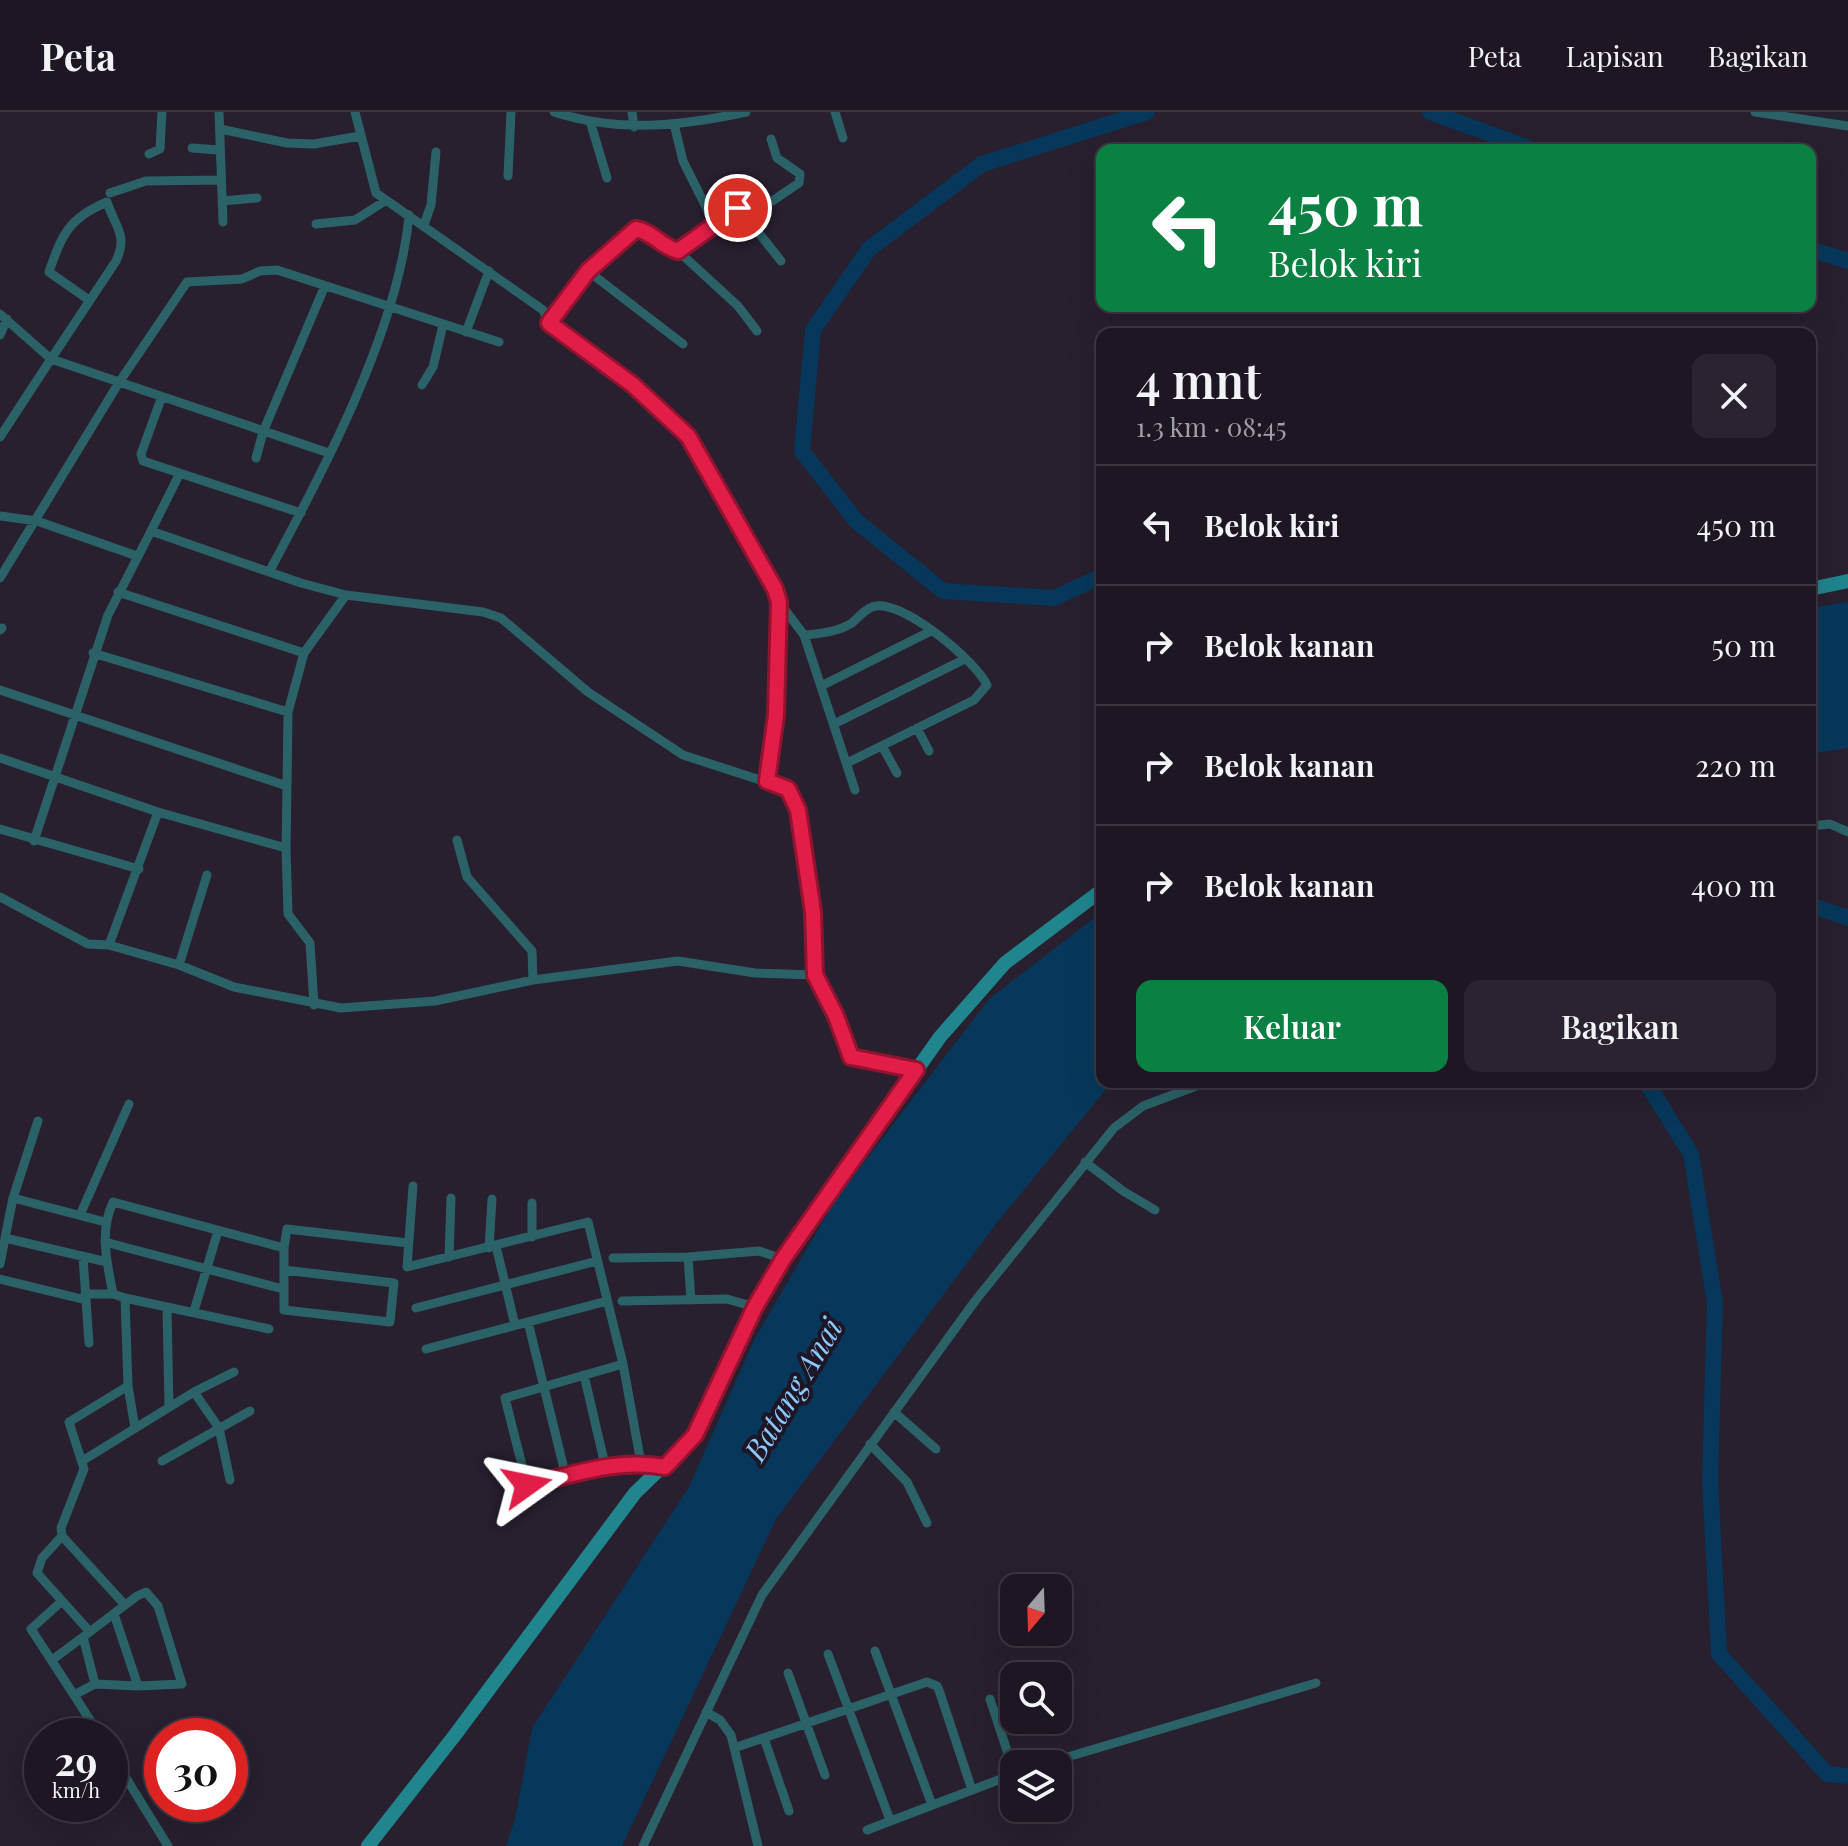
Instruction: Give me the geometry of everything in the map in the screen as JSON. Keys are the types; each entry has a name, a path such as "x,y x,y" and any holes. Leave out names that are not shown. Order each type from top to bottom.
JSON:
{"street":[{"path":"149,154 160,149 162,112"},
{"path":"219,112 223,222"},
{"path":"355,112 373,186 385,201 543,310 549,323 633,385 688,436 775,589 779,602 776,715 767,781"},
{"path":"508,176 511,112"},
{"path":"554,112 634,127 746,112"},
{"path":"632,112 634,127"},
{"path":"835,112 843,138"},
{"path":"1755,112 1848,126"},
{"path":"590,121 607,178"},
{"path":"674,124 683,161 715,225"},
{"path":"220,129 287,143 314,144 360,136"},
{"path":"747,218 802,179 777,158 771,139"},
{"path":"192,148 219,150"},
{"path":"424,225 431,205 436,152"},
{"path":"110,193 146,181 221,180"},
{"path":"222,201 257,198"},
{"path":"316,224 355,220 385,201"},
{"path":"0,437 116,261 123,242 107,202 80,214 62,236 49,272 89,300"},
{"path":"678,251 740,208 781,261"},
{"path":"269,572 329,453 391,306 409,215"},
{"path":"549,323 588,271 638,228 660,244 678,251 738,306 757,331"},
{"path":"0,578 118,384 187,282 242,279 267,269 499,342"},
{"path":"466,332 489,271"},
{"path":"588,271 683,344"},
{"path":"256,458 263,432 324,288"},
{"path":"4,316 51,359 161,399 329,453"},
{"path":"0,335 4,316"},
{"path":"422,385 433,367 443,325"},
{"path":"161,399 141,459 179,475 301,513"},
{"path":"34,841 76,716 93,653 118,592 179,475"},
{"path":"0,516 37,521 75,537 137,556"},
{"path":"151,531 346,595 459,609 501,618 588,692 683,755 788,789 798,810 813,912 815,975 836,1016 851,1057 916,1070"},
{"path":"1816,588 1848,581"},
{"path":"118,592 304,653"},
{"path":"314,1005 310,943 288,914 288,712 304,653 346,595"},
{"path":"779,602 804,635 855,790"},
{"path":"804,635 833,631 849,625 871,607 883,606 931,631 983,678 985,691 974,700 847,763"},
{"path":"821,686 931,631"},
{"path":"93,653 288,712"},
{"path":"834,724 965,659"},
{"path":"0,690 287,786"},
{"path":"917,728 929,751"},
{"path":"882,746 897,773"},
{"path":"0,758 158,812 286,848"},
{"path":"109,945 158,812"},
{"path":"1816,825 1830,824 1848,832"},
{"path":"0,829 139,869"},
{"path":"457,840 467,877 532,951 533,980"},
{"path":"179,965 207,875"},
{"path":"368,1846 455,1735 620,1512 649,1478 665,1467 695,1435 755,1307 783,1259 972,996 1005,963 1096,895"},
{"path":"0,897 88,944 109,945 179,965 234,987 341,1008 397,1007 485,992 533,980 678,961 755,973 815,975"},
{"path":"643,1846 754,1608 870,1444 984,1289 1114,1128 1136,1110 1192,1088"},
{"path":"80,1215 129,1104"},
{"path":"0,1264 13,1198 38,1121"},
{"path":"1085,1162 1123,1191 1155,1210"},
{"path":"413,1186 407,1267 588,1222 623,1364 641,1463"},
{"path":"13,1198 105,1222"},
{"path":"449,1257 451,1198"},
{"path":"492,1199 492,1247 515,1325"},
{"path":"113,1294 107,1262 105,1222 113,1202 284,1248"},
{"path":"532,1203 532,1237"},
{"path":"284,1270 394,1283 390,1322 284,1310 283,1289 284,1248 287,1229 408,1243"},
{"path":"194,1311 218,1231"},
{"path":"5,1238 107,1262"},
{"path":"105,1242 205,1271 283,1289"},
{"path":"613,1258 688,1257 759,1251 783,1259"},
{"path":"83,1257 89,1343"},
{"path":"688,1257 691,1300"},
{"path":"416,1308 597,1261"},
{"path":"0,1279 86,1297 113,1294 269,1329"},
{"path":"125,1298 128,1386 135,1428"},
{"path":"622,1301 735,1300 755,1307"},
{"path":"426,1349 607,1301"},
{"path":"167,1307 169,1407"},
{"path":"528,1322 566,1477"},
{"path":"527,1485 504,1400 510,1394 623,1364"},
{"path":"82,1461 194,1392 234,1372"},
{"path":"584,1375 605,1465"},
{"path":"95,1684 87,1634 37,1573 42,1558 62,1536 63,1518 83,1476 82,1461 69,1422 128,1386"},
{"path":"194,1392 219,1428 230,1480"},
{"path":"162,1461 250,1411"},
{"path":"894,1412 936,1449"},
{"path":"870,1444 907,1482 927,1523"},
{"path":"515,1488 605,1465 641,1463 665,1467"},
{"path":"62,1536 125,1605"},
{"path":"52,1660 137,1596 150,1593 158,1606 182,1684 95,1684 74,1695"},
{"path":"62,1601 31,1629 89,1718"},
{"path":"114,1614 138,1686"},
{"path":"875,1651 932,1805"},
{"path":"828,1654 890,1820"},
{"path":"788,1673 809,1723 825,1775"},
{"path":"734,1748 927,1682 937,1686 972,1790"},
{"path":"1072,1756 1316,1683"},
{"path":"990,1699 1007,1750"},
{"path":"706,1712 727,1727 758,1846"},
{"path":"764,1738 789,1811"},
{"path":"867,1830 1000,1779"},
{"path":"128,1781 168,1846"}],"water":[{"path":"1848,602 1848,748 1816,753 1816,607"},
{"name":"Batang Anai","path":"1096,917 1096,1088 1107,1088 996,1224 776,1519 622,1846 506,1846 515,1819 532,1728 689,1487 755,1338 836,1199 989,999"}],"waterway":[{"path":"1096,579 1054,598 943,591 856,521 802,451 813,330 869,249 982,164 1147,112"},
{"path":"1430,112 1518,144"},
{"path":"1816,251 1848,261"},
{"path":"1816,907 1848,918"},
{"path":"1650,1088 1691,1154 1715,1303 1710,1480 1719,1654 1827,1774 1848,1776"}],"route":[{"path":"527,1485 605,1465 641,1463 665,1467 685,1446 695,1435 755,1307 783,1259 916,1070 851,1057 836,1016 815,975 813,912 798,810 788,789 767,781 776,715 778,595 688,436 633,385 549,323 588,271 636,229 642,229 660,244 678,251 738,208"}]}
